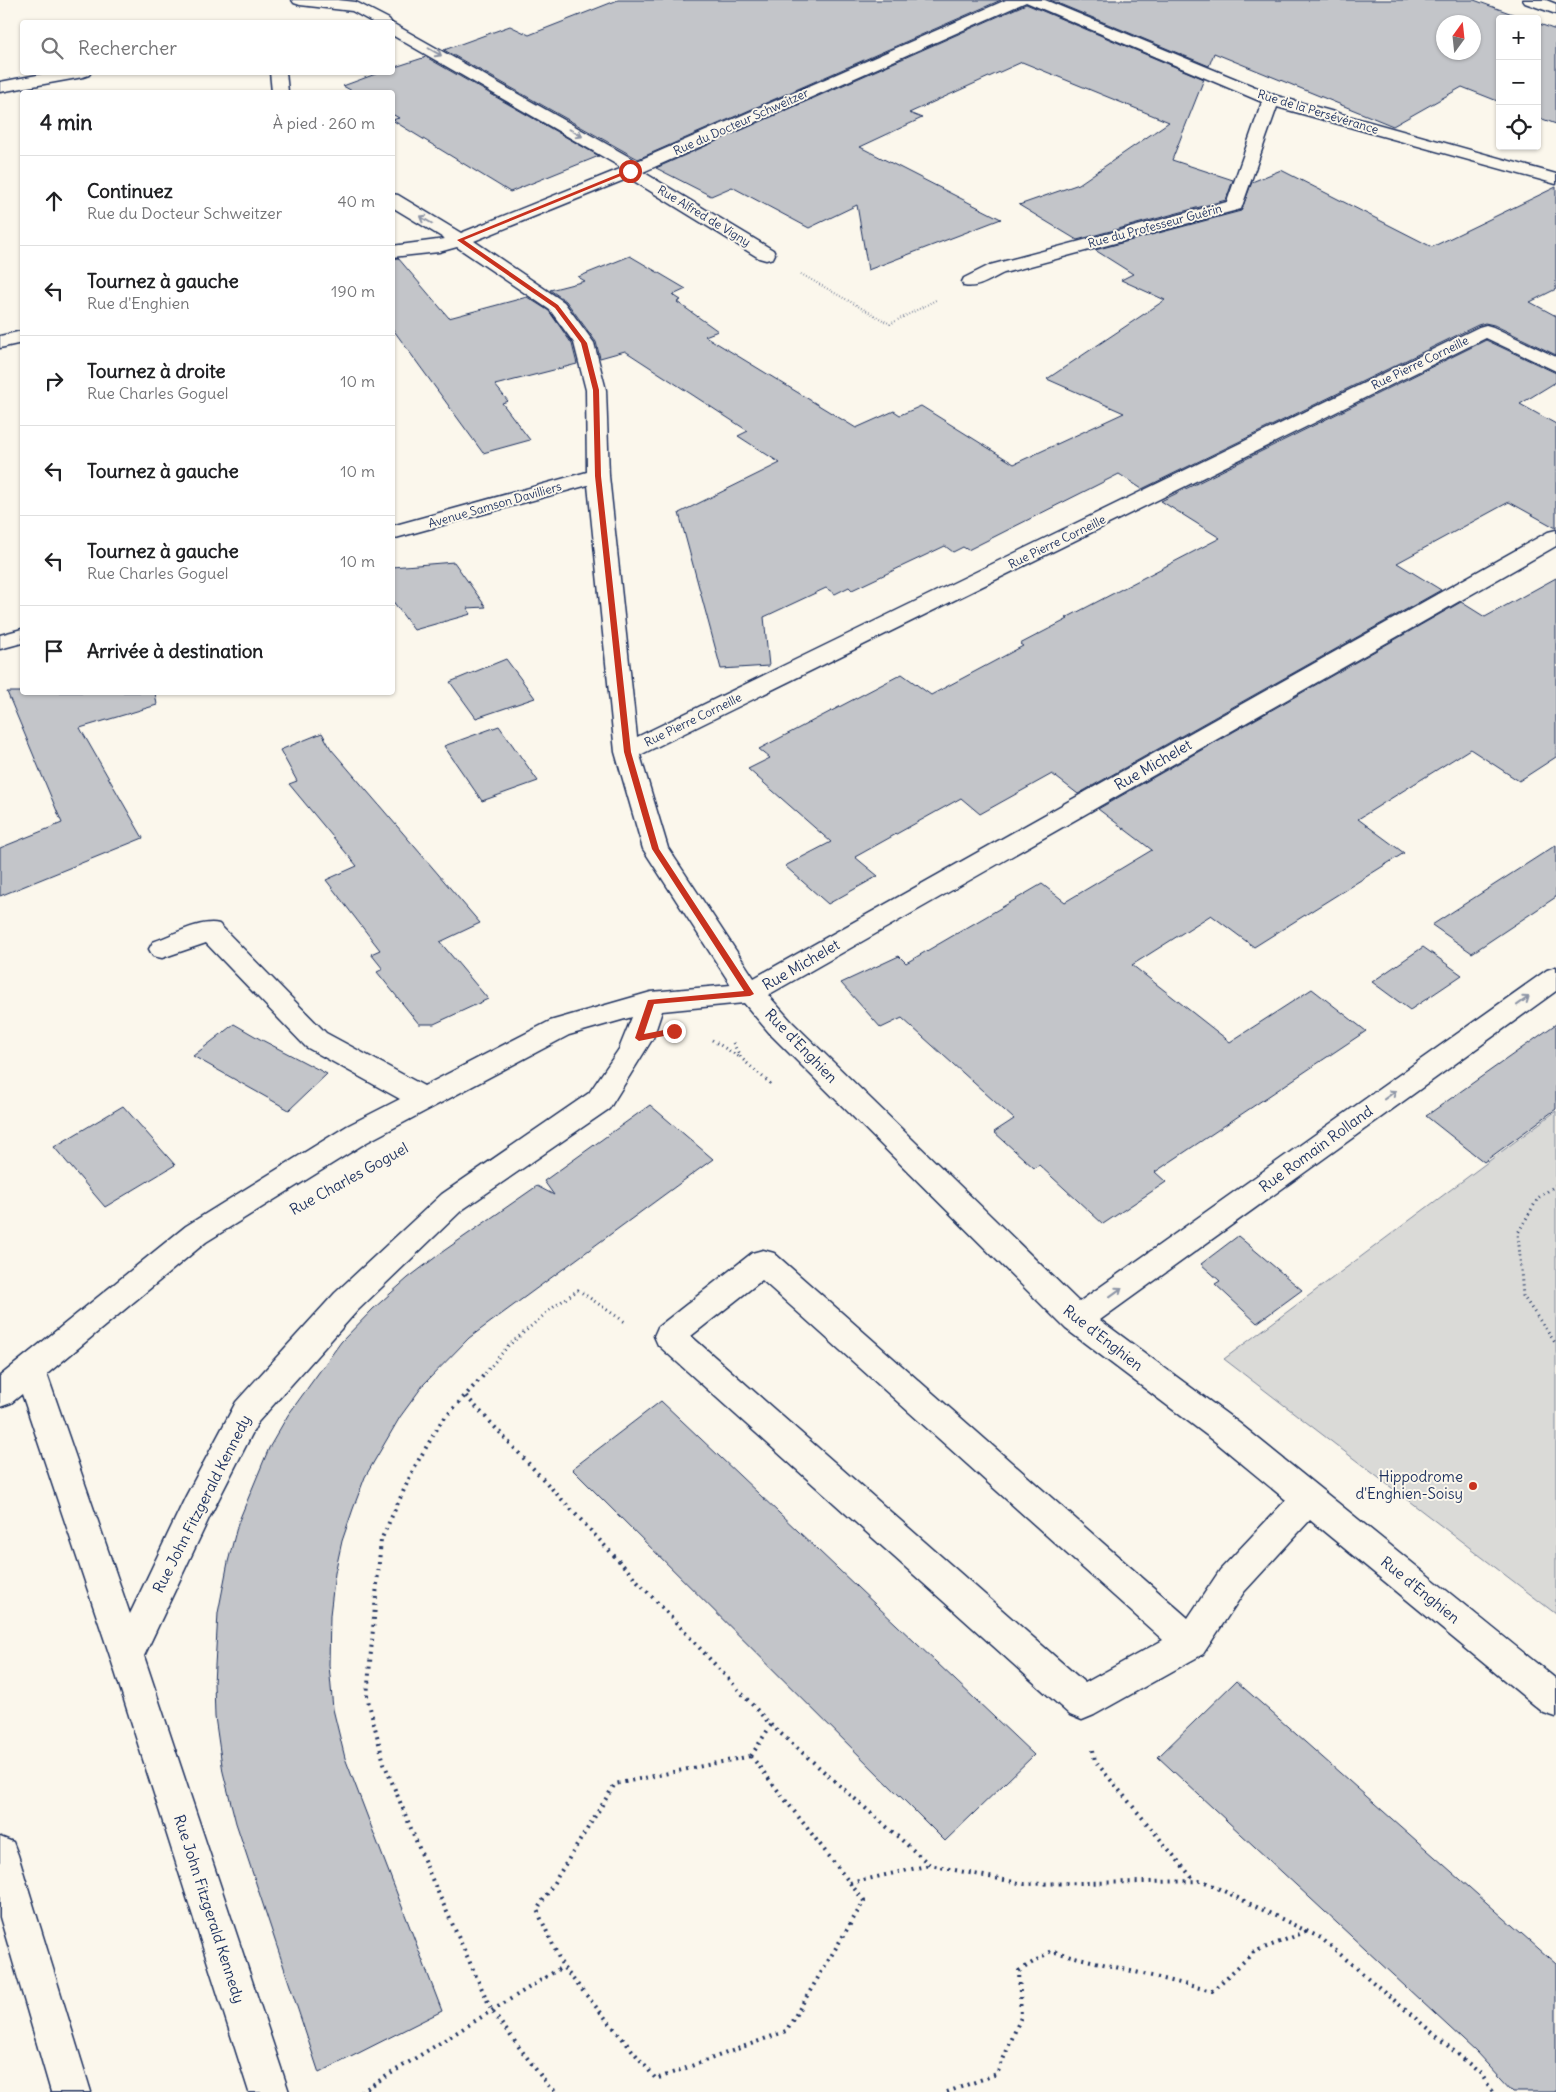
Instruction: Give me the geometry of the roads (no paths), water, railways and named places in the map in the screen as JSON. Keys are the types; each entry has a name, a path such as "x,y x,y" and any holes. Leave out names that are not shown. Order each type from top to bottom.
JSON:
{"street":[{"path":"289,0 296,11 303,7 356,7 379,20"},
{"name":"Rue du Docteur Schweitzer","path":"395,252 439,246 460,240 630,171 1020,0"},
{"name":"Rue de la Persévérance","path":"1032,0 1271,100 1556,179"},
{"path":"1531,0 1556,9"},
{"name":"Rue Alfred de Vigny","path":"395,30 627,163 630,171 766,254"},
{"path":"0,86 65,75"},
{"path":"277,75 280,90"},
{"name":"Rue du Professeur Guérin","path":"971,282 997,269 1235,205 1271,100"},
{"name":"Rue d'Enghien","path":"395,201 460,240 556,306 584,343 596,390 598,476 627,752 656,849 750,994 782,1029 1076,1320 1228,1433 1556,1701"},
{"name":"Rue Pierre Corneille","path":"627,752 1486,331 1556,365"},
{"path":"0,342 20,337"},
{"name":"Avenue Samson Davilliers","path":"395,532 598,476"},
{"name":"Rue Michelet","path":"750,994 1556,537"},
{"path":"0,642 20,637"},
{"path":"162,949 210,931 316,1040 423,1099"},
{"name":"Rue Romain Rolland","path":"1076,1320 1556,977"},
{"name":"Rue Charles Goguel","path":"0,1394 196,1234 357,1134 560,1028 651,1002 750,994"},
{"name":"Rue John Fitzgerald Kennedy","path":"268,2092 127,1656 198,1506 248,1412 346,1302 452,1202 599,1101 639,1038 651,1002"},
{"path":"1191,1643 763,1262 669,1336 1082,1703 1191,1643 1232,1580 1308,1499"},
{"path":"30,1370 127,1656"},
{"path":"0,1855 72,2092"}],"place":[{"name":"Hippodrome d'Enghien-Soisy","path":"1473,1486"}]}
